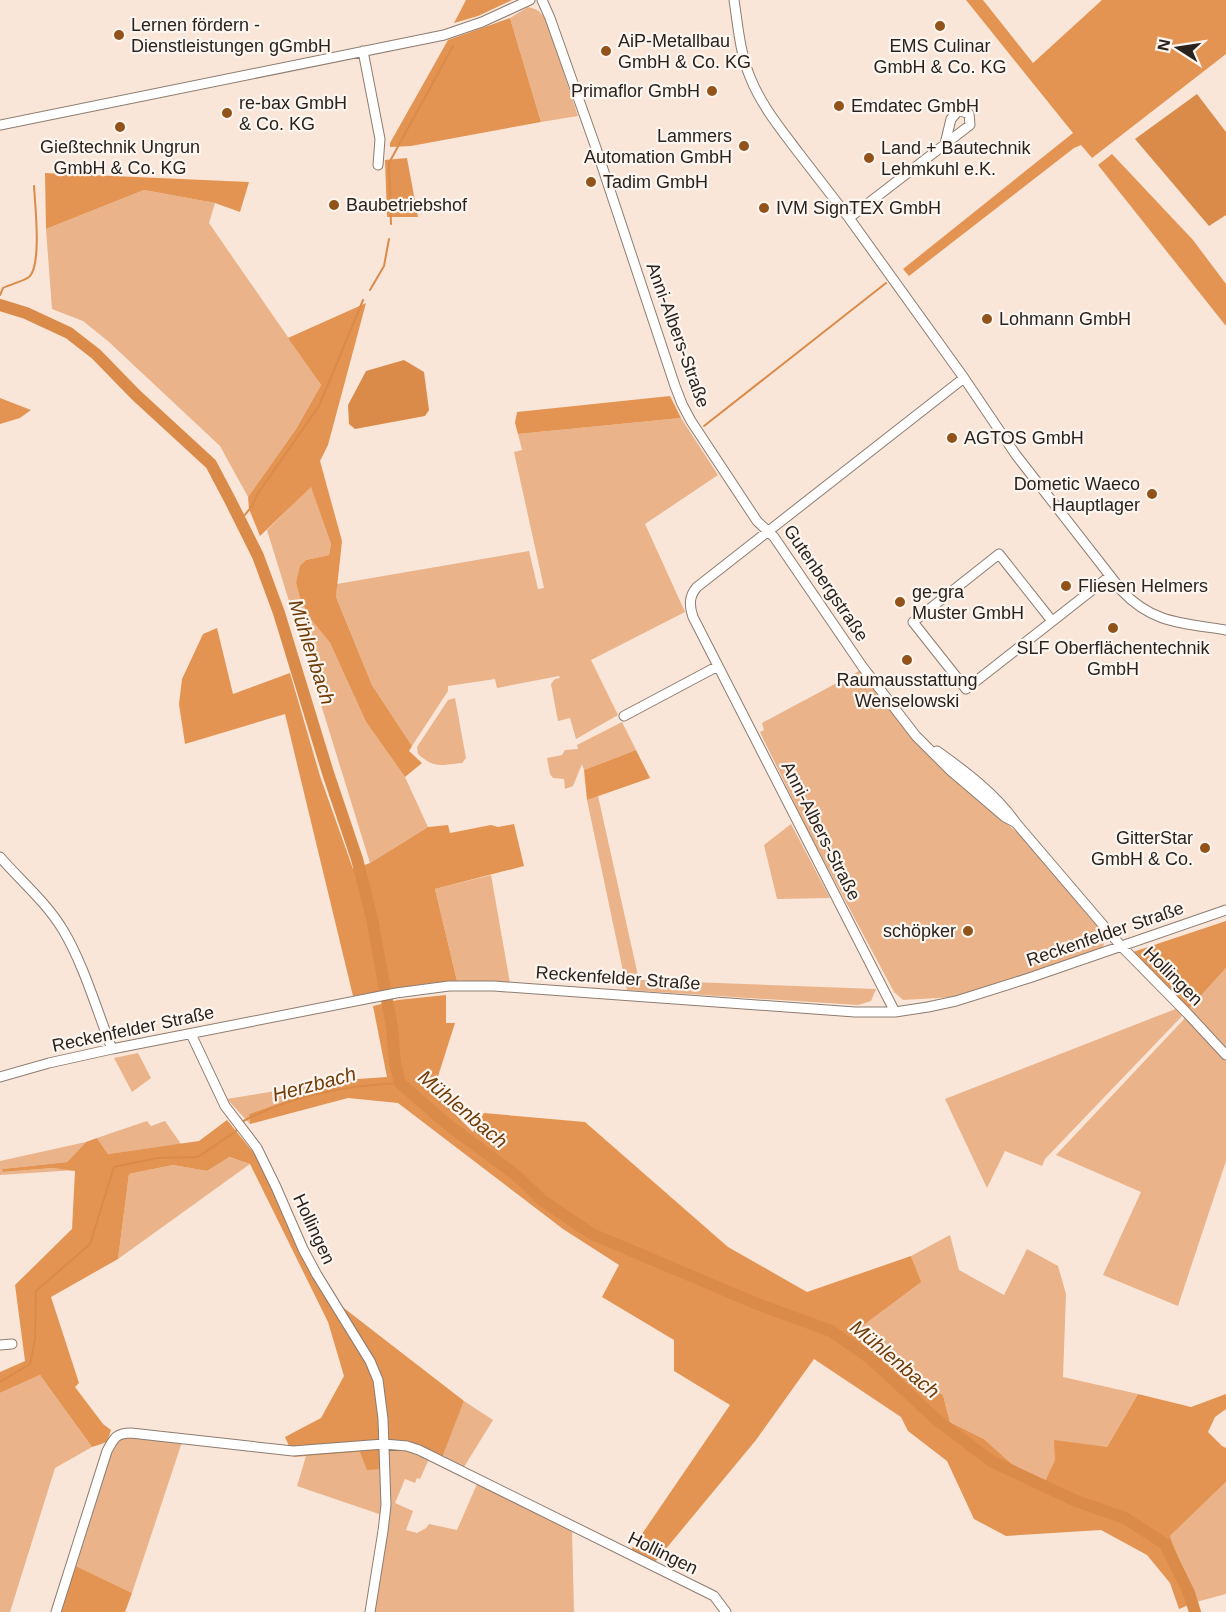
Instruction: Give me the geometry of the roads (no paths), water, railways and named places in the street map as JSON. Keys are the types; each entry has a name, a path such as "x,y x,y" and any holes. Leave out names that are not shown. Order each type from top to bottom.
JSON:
{"street":[{"path":"0,125 444,35 482,22 530,0"},
{"name":"Anni-Albers-Straße","path":"542,0 596,148 682,404 757,521 768,531 692,592 690,607 693,617 895,1012"},
{"path":"734,0 743,54 750,77 763,105 849,218 964,378 1016,455 1110,576 1129,598 1151,614 1169,620 1226,630"},
{"path":"363,51 380,139 378,165"},
{"path":"849,218 945,144"},
{"name":"Gutenbergstraße","path":"964,378 768,531 862,666 916,736 977,782 1009,812 1121,946"},
{"path":"1052,621 999,554 913,622 966,689 1110,576"},
{"path":"624,716 718,666"},
{"path":"0,857 41,900 62,929 74,952 112,1049"},
{"name":"Reckenfelder Straße","path":"0,1077 112,1049 396,993 449,986 483,986 855,1012 895,1012 956,1001 1226,910"},
{"name":"Hollingen","path":"1121,946 1226,1055"},
{"name":"Hollingen","path":"191,1034 225,1106 257,1148 303,1249 370,1360 378,1380 383,1419 386,1505 370,1612"},
{"path":"0,1345 12,1344"},
{"path":"383,1419 392,1436 408,1446"},
{"name":"Hollingen","path":"56,1612 107,1451 113,1440 121,1433 293,1451 384,1444 408,1446 714,1596 726,1612"}],"waterway":[{"path":"391,224 389,163 453,46"},
{"path":"0,295 3,288 29,277 33,271 37,248 34,186"},
{"path":"370,290 384,266 389,239"},
{"path":"704,426 886,283"},
{"path":"240,521 319,406 363,300"},
{"name":"Mühlenbach","path":"0,305 26,313 69,333 96,354 136,395 211,464 230,500 258,556 279,613 357,859 372,919 400,1083 447,1124 517,1176 543,1201 592,1234 755,1303 831,1331 870,1358 937,1420 991,1461 1076,1501 1125,1518 1165,1544 1189,1593 1195,1612"},
{"name":"Herzbach","path":"242,1122 283,1104 316,1094 400,1083"},
{"name":"Herzbach","path":"0,1382 30,1364 35,1339 36,1291 90,1244 114,1167 157,1158 198,1157 236,1131 239,1126"}],"place":[{"name":"EMS Culinar GmbH & Co. KG","path":"940,26"},
{"name":"Lernen fördern - Dienstleistungen gGmbH","path":"119,35"},
{"name":"AiP-Metallbau GmbH & Co. KG","path":"606,51"},
{"name":"Primaflor GmbH","path":"712,91"},
{"name":"Emdatec GmbH","path":"839,106"},
{"name":"re-bax GmbH & Co. KG","path":"227,113"},
{"name":"Gießtechnik Ungrun GmbH & Co. KG","path":"120,127"},
{"name":"Lammers Automation GmbH","path":"744,146"},
{"name":"Land + Bautechnik Lehmkuhl e.K.","path":"869,158"},
{"name":"Tadim GmbH","path":"591,182"},
{"name":"Baubetriebshof","path":"334,205"},
{"name":"IVM SignTEX GmbH","path":"764,208"},
{"name":"Lohmann GmbH","path":"987,319"},
{"name":"AGTOS GmbH","path":"952,438"},
{"name":"Dometic Waeco Hauptlager","path":"1152,494"},
{"name":"Fliesen Helmers","path":"1066,586"},
{"name":"ge-gra Muster GmbH","path":"900,602"},
{"name":"SLF Oberflächentechnik GmbH","path":"1113,628"},
{"name":"Raumausstattung Wenselowski","path":"907,660"},
{"name":"GitterStar GmbH & Co.","path":"1205,848"},
{"name":"schöpker","path":"968,931"}]}
